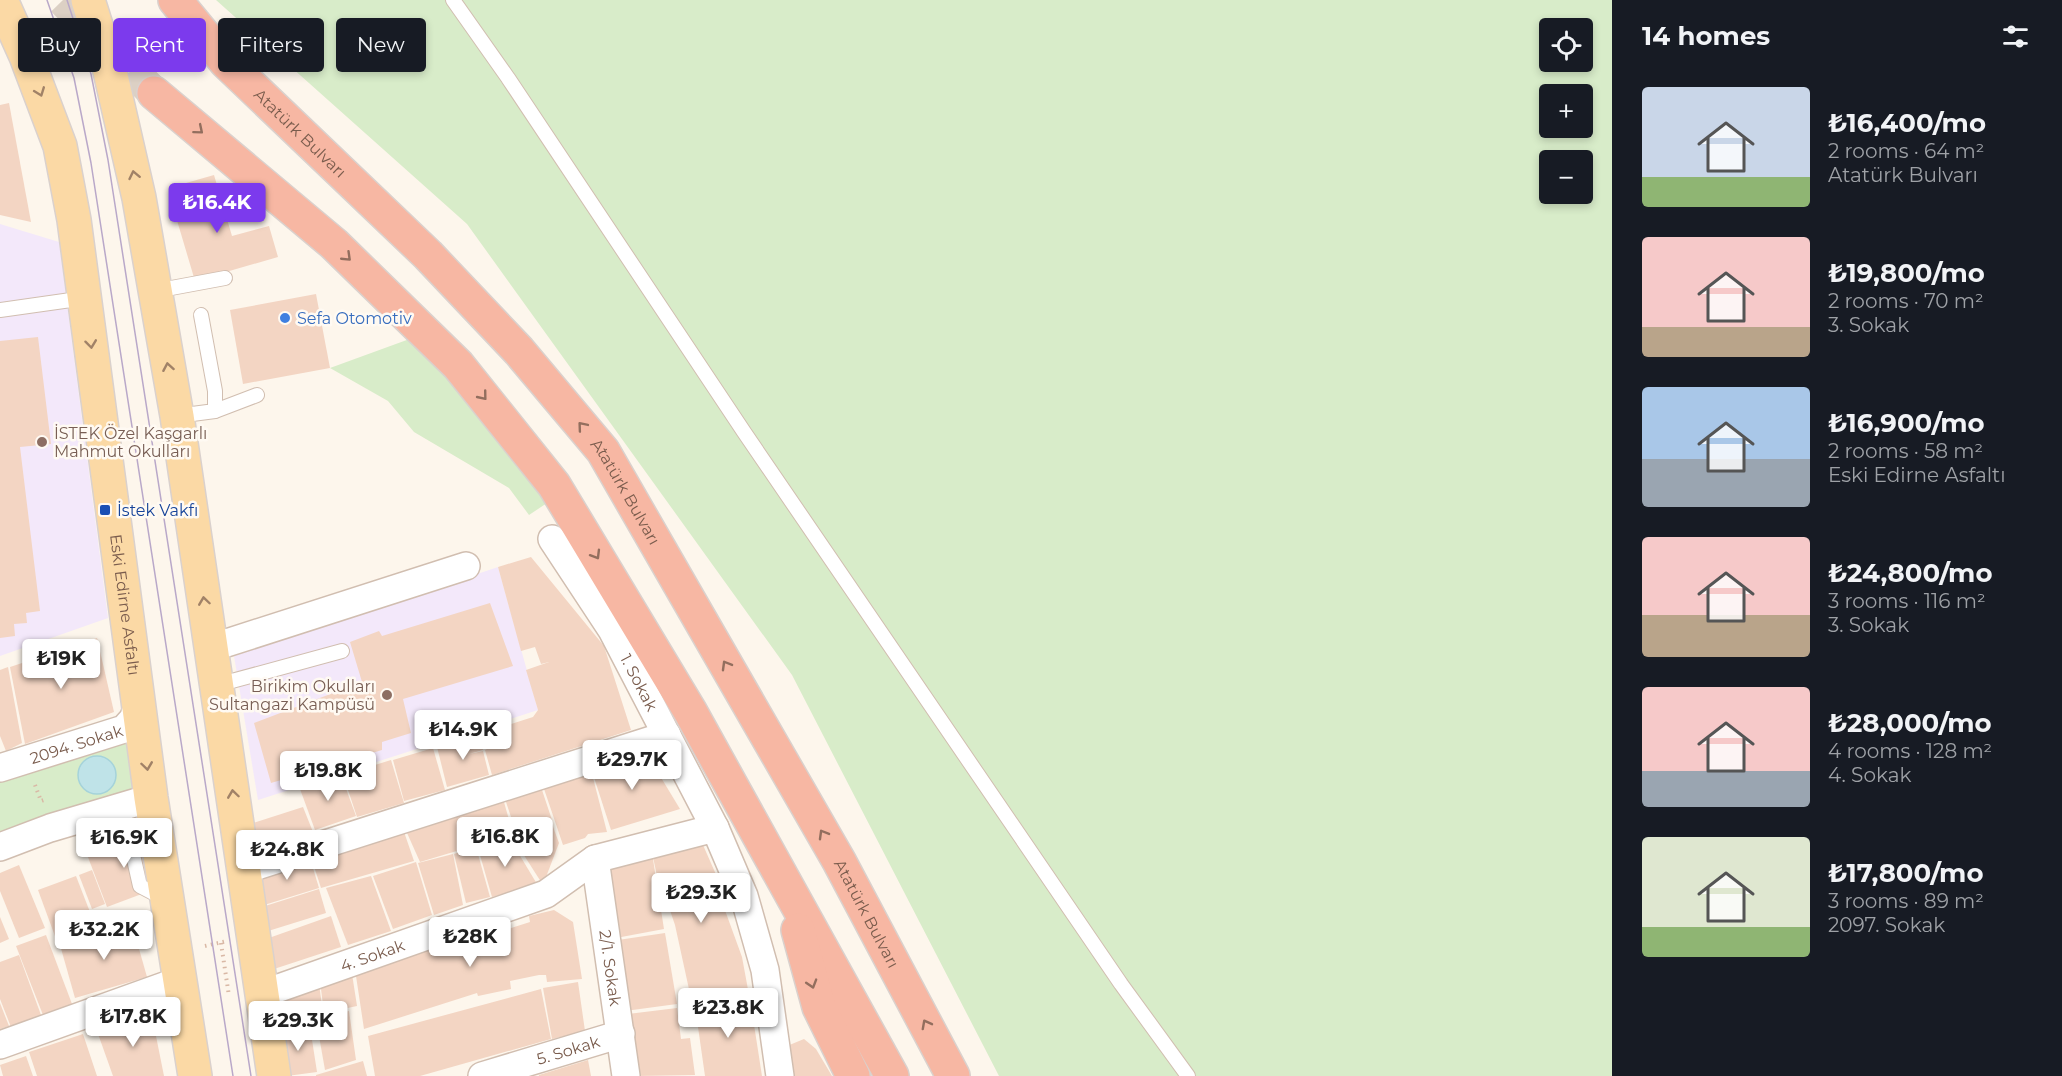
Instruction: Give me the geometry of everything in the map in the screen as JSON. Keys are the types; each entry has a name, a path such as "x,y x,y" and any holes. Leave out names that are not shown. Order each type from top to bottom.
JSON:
{"highway":[{"name":"Atatürk Bulvarı","path":"175,0 226,62 428,255 512,343 603,451 839,861 953,1076"},
{"path":"154,93 334,244 458,365 547,476 690,711 892,1076"},
{"path":"787,887 819,1007 853,1076"}],"main road":[{"name":"Eski Edirne Asfaltı","path":"0,0 26,56 60,146 75,220 139,704 136,802 168,900 195,1076"},
{"path":"88,0 124,127 177,416 274,1076"}],"street":[{"name":"1. Sokak","path":"552,539 612,630 715,828 750,917 765,970 777,1037 780,1076"},
{"path":"211,648 466,566"},
{"name":"2094. Sokak","path":"12,764 124,729 133,719 139,704"},
{"path":"244,870 667,735"},
{"path":"0,847 136,802"},
{"name":"4. Sokak","path":"262,994 546,894 595,859 715,828"},
{"name":"2/1. Sokak","path":"595,859 626,1076"},
{"path":"0,1045 178,966"},
{"name":"5. Sokak","path":"482,1076 621,1034"}],"lane":[{"path":"453,0 508,78 744,432 1121,984 1188,1076"},
{"path":"155,291 225,278"},
{"path":"0,310 84,298"},
{"path":"201,315 215,391 215,411"},
{"path":"177,416 215,411 257,395"},
{"path":"217,686 342,651"},
{"path":"136,802 128,833 140,886 168,900"},
{"path":"128,833 136,802"}],"path":[{"path":"12,764 41,801 51,799"},
{"path":"178,966 221,943 254,935"},
{"path":"221,943 229,996"}],"shaded area":[{"name":"İSTEK Özel Kaşgarlı Mahmut Okulları","path":"0,224 59,242 108,618 0,656"},
{"name":"Birikim Okulları Sultangazi Kampüsü","path":"498,567 538,710 258,800 234,656"}],"green space":[{"path":"216,0 1612,0 1612,1076 999,1076 792,675 467,224 297,72 324,72 324,18 236,18"},
{"path":"415,337 553,499 529,515 509,488 414,432 388,401 330,368"},
{"path":"129,738 137,791 0,837 0,779"}],"water":[{"path":"97,756 110,762 116,775 110,788 97,794 84,788 78,775 84,762"}],"building":[{"path":"9,103 31,222 0,215 0,105"},
{"path":"214,175 232,236 269,226 278,257 195,281 176,217 187,213 179,185"},
{"path":"316,294 330,368 243,384 230,310"},
{"path":"38,337 51,444 20,447 40,611 26,613 27,623 14,624 15,636 0,638 0,341"},
{"path":"531,557 604,646 631,730 492,775 485,750 487,749 480,734 533,717 538,710 526,670 549,662 541,664 535,647 521,651 498,567"},
{"name":"Birikim Okulları Sultangazi Kampüsü","path":"490,603 513,666 403,699 411,733 382,742 382,750 271,783 254,723 362,682 350,642 379,631 382,636"},
{"path":"97,638 114,712 25,744 10,667"},
{"path":"8,667 22,743 6,751 0,736 0,670"},
{"path":"479,735 483,750 469,754 483,751 489,775 447,787 437,747"},
{"path":"433,748 445,790 404,801 393,760"},
{"path":"648,756 680,809 611,830 590,765"},
{"path":"391,760 404,803 357,817 343,775"},
{"path":"592,774 607,832 588,834 585,838 563,845 542,783"},
{"path":"341,775 356,816 315,830 300,789"},
{"path":"541,787 552,820 516,832 505,799"},
{"path":"502,795 513,834 420,862 403,824"},
{"path":"303,807 313,832 252,848 250,824"},
{"path":"552,824 559,843 543,885 513,838"},
{"path":"402,826 414,861 321,888 310,854"},
{"path":"142,831 163,886 107,907 86,852"},
{"path":"510,839 537,884 492,897 478,848"},
{"path":"696,843 703,845 718,879 714,880 742,957 749,995 692,1003 675,925 663,890 660,891 652,852"},
{"path":"476,847 490,897 466,903 454,854"},
{"path":"652,853 664,929 616,938 607,861"},
{"path":"453,854 463,905 434,915 418,863"},
{"path":"309,855 319,888 261,906 256,873"},
{"path":"416,862 432,915 393,929 373,876"},
{"path":"19,865 45,928 19,938 0,891 0,873"},
{"path":"92,870 105,904 92,909 79,875"},
{"path":"76,876 95,925 56,939 38,890"},
{"path":"371,876 391,931 348,945 326,888"},
{"path":"319,889 326,913 265,932 262,907"},
{"path":"554,910 573,922 582,979 547,982 546,975 539,975 510,981 511,989 478,996 477,993 364,1029 356,976 395,959 466,936 498,927 499,932 530,922 529,916"},
{"path":"331,916 341,947 271,970 266,939"},
{"path":"0,917 9,939 0,943"},
{"path":"132,924 147,977 75,998 60,945"},
{"path":"665,933 677,1004 625,1011 618,940"},
{"path":"46,935 72,1004 43,1015 16,946"},
{"path":"19,955 41,1015 11,1027 0,999 0,962"},
{"path":"352,974 357,1006 324,1013 320,981"},
{"path":"578,982 585,1031 552,1039 543,988"},
{"path":"319,984 323,1013 278,1030 272,1001"},
{"path":"541,989 551,1039 420,1076 375,1076 368,1036"},
{"path":"750,999 762,1076 705,1076 695,1006"},
{"path":"0,1003 9,1026 0,1029"},
{"path":"677,1008 681,1039 690,1038 695,1075 636,1076 628,1014"},
{"path":"151,1011 164,1076 113,1076 97,1031"},
{"path":"349,1011 356,1060 325,1070 316,1019"},
{"path":"310,1027 317,1072 287,1076 279,1032"},
{"path":"83,1034 97,1076 37,1076 29,1052"},
{"path":"804,1039 816,1049 832,1076 789,1076 787,1046"},
{"path":"26,1056 33,1076 3,1076 0,1065"},
{"path":"588,1060 591,1076 539,1076 539,1075"},
{"path":"363,1061 367,1076 316,1076 316,1075"}],"tunnel":[{"path":"63,0 154,93"}],"tram line":[{"path":"47,0 74,78 91,163 233,1076"},
{"path":"67,0 91,74 108,160 251,1076"}],"place":[{"name":"Sefa Otomotiv","path":"285,318"},
{"name":"İSTEK Özel Kaşgarlı Mahmut Okulları","path":"42,442"},
{"name":"İstek Vakfı","path":"105,510"},
{"name":"Birikim Okulları Sultangazi Kampüsü","path":"387,695"}]}
